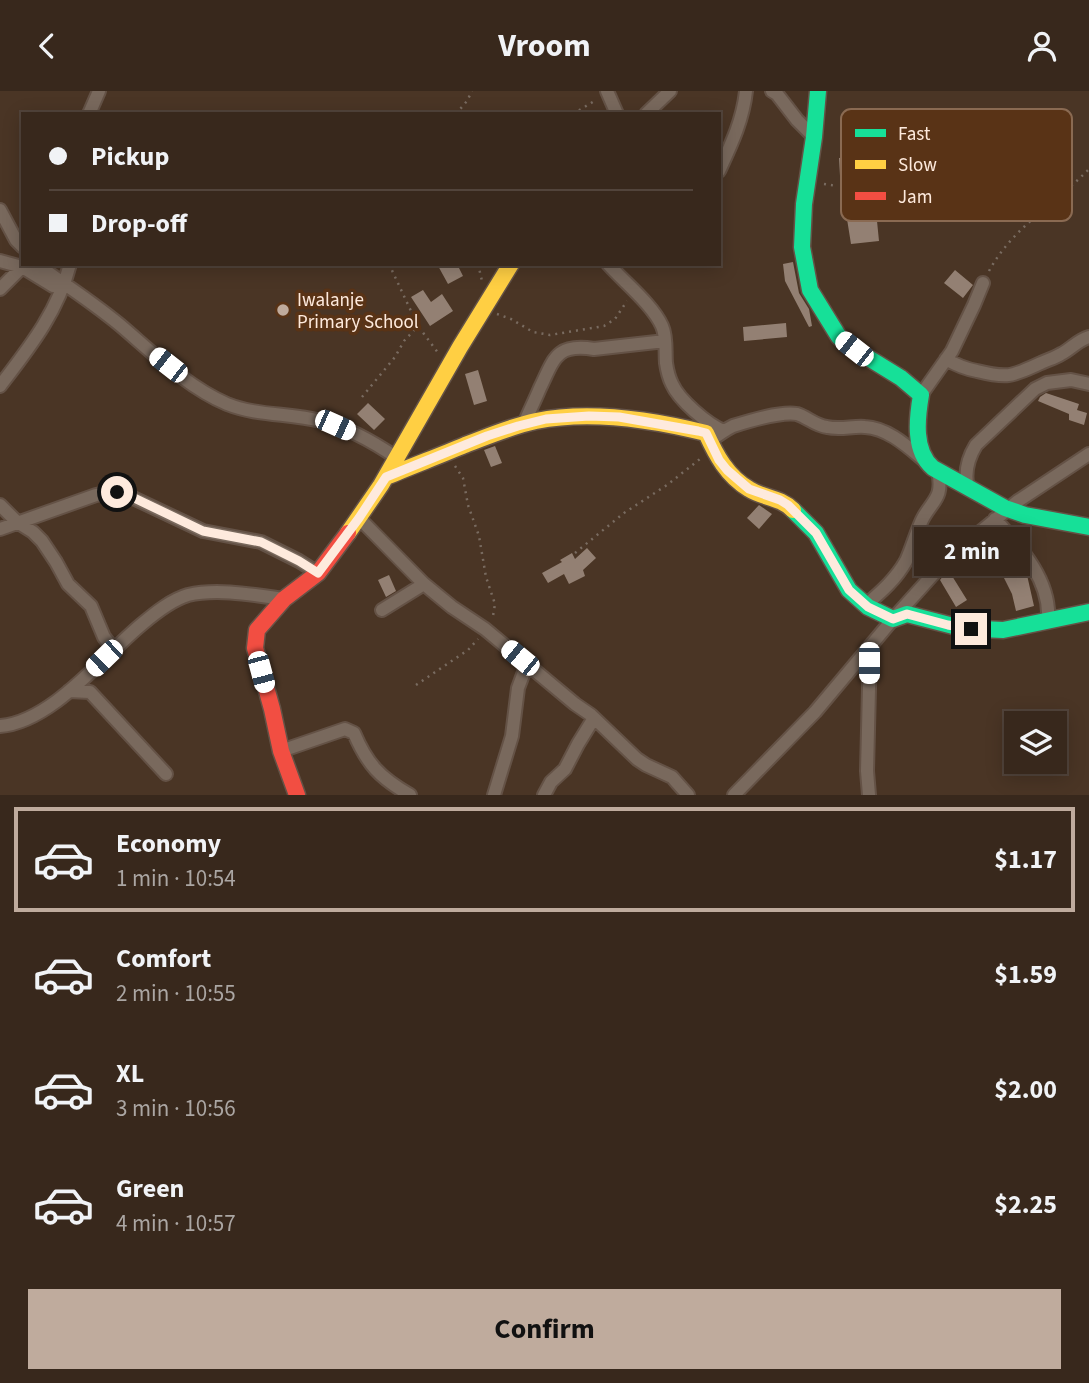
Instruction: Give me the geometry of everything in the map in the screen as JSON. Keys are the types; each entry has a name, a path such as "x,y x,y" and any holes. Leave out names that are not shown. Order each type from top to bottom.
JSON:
{"street":[{"path":"90,112 99,91"},
{"path":"648,112 670,91"},
{"path":"721,167 736,134 746,91"},
{"path":"772,91 814,137"},
{"path":"608,92 616,112"},
{"path":"817,92 814,137 804,204 802,247 810,290 839,337 921,394"},
{"path":"0,210 21,245"},
{"path":"0,261 22,267 63,288 117,323 188,381 225,403 250,411 328,423 356,434 397,458"},
{"path":"40,266 63,288"},
{"path":"0,386 38,335 54,308 69,266"},
{"path":"297,795 281,751 254,645 260,625 284,599 318,573 359,518 386,477 510,266"},
{"path":"610,266 652,309 658,319 665,335 666,363 672,385 708,423 716,440 719,460 749,489 788,505 816,533 849,590 866,605 893,619 907,614 961,628 1003,630 1089,612"},
{"path":"0,289 22,267"},
{"path":"866,605 883,590 906,560 923,517 937,498 940,480 920,440 918,420 921,394 946,359 983,283"},
{"path":"946,359 975,371 999,376 1019,374 1062,354 1089,337"},
{"path":"523,424 550,365 564,351 583,347 593,349 665,341"},
{"path":"968,489 967,467 976,445 1035,389 1046,383 1071,380 1089,384"},
{"path":"716,440 744,423 783,414 797,415 824,427 868,427 881,430 1001,514 1044,587 1049,608 1048,620"},
{"path":"386,477 487,436 523,424 563,417 619,417 698,431 716,440"},
{"path":"734,795 815,712 946,561 1001,514 1089,454"},
{"path":"0,529 96,495 117,492 203,531 261,542 318,573"},
{"path":"0,505 42,541 68,584 91,606 104,637 111,646 104,658"},
{"path":"1001,514 1032,516 1089,527"},
{"path":"359,518 424,585 485,629 594,718 637,759 672,777 688,795"},
{"path":"382,610 424,585"},
{"path":"0,726 34,716 69,691 153,614 186,596 232,593 284,599"},
{"path":"869,795 867,771 870,647"},
{"path":"494,795 512,736 519,688 527,664"},
{"path":"69,691 90,692 166,774"},
{"path":"544,795 551,782 569,763 594,718"},
{"path":"281,751 348,729 354,733 363,754 373,768 410,795"}],"path":[{"path":"458,112 472,91"},
{"path":"576,112 608,92"},
{"path":"1072,184 1089,169"},
{"path":"983,283 1006,247 1031,221"},
{"path":"390,266 418,326 448,368"},
{"path":"484,307 533,332 550,335 604,326 615,319 635,293"},
{"path":"362,397 418,326"},
{"path":"575,554 624,513 707,455 716,440"},
{"path":"416,685 468,650 492,619 495,604 463,478 453,463 437,456"}],"building":[{"path":"847,221 877,221 879,241 851,244"},
{"path":"793,262 799,293 809,309 812,326 809,327 785,281 783,264"},
{"path":"438,266 458,266 463,276 448,284"},
{"path":"955,270 973,285 963,298 944,283"},
{"path":"423,290 431,302 442,294 453,311 430,326 411,297"},
{"path":"786,323 787,337 744,341 743,327"},
{"path":"478,370 487,401 474,405 465,374"},
{"path":"1046,393 1079,404 1077,410 1087,413 1084,425 1069,420 1069,414 1038,401"},
{"path":"368,403 385,419 374,430 357,414"},
{"path":"495,446 502,463 491,467 484,450"},
{"path":"759,505 772,514 759,529 747,518"},
{"path":"587,548 596,558 583,570 585,576 569,584 564,574 548,583 542,573 572,553 575,559"},
{"path":"1020,567 1023,573 1026,572 1034,606 1016,611 1012,594 1003,576"},
{"path":"947,571 967,600 956,607 940,580"},
{"path":"389,575 396,591 386,597 378,580"}],"traffic: fast":[{"path":"818,91 804,204 802,247 810,290 839,337 901,378 921,395 919,443 922,453 933,468 1005,508 1025,515 1089,527"},
{"path":"793,510 816,533 849,590 868,607 893,619 907,614 961,628 1003,630 1089,612"}],"traffic: slow":[{"path":"348,533 381,485 510,266"},
{"path":"386,477 527,423 578,416 621,418 706,433 718,457 734,478 754,492 783,503 793,510"}],"traffic: jam":[{"path":"297,795 281,751 255,648 257,630 284,599 318,573 348,533"}],"place":[{"name":"Iwalanje Primary School","path":"283,310"}],"route":[{"path":"117,492 203,531 261,542 318,573 386,477 523,424 563,417 619,417 706,433 719,460 738,481 749,489 788,505 816,533 849,590 868,607 893,619 907,614 971,629"}]}
